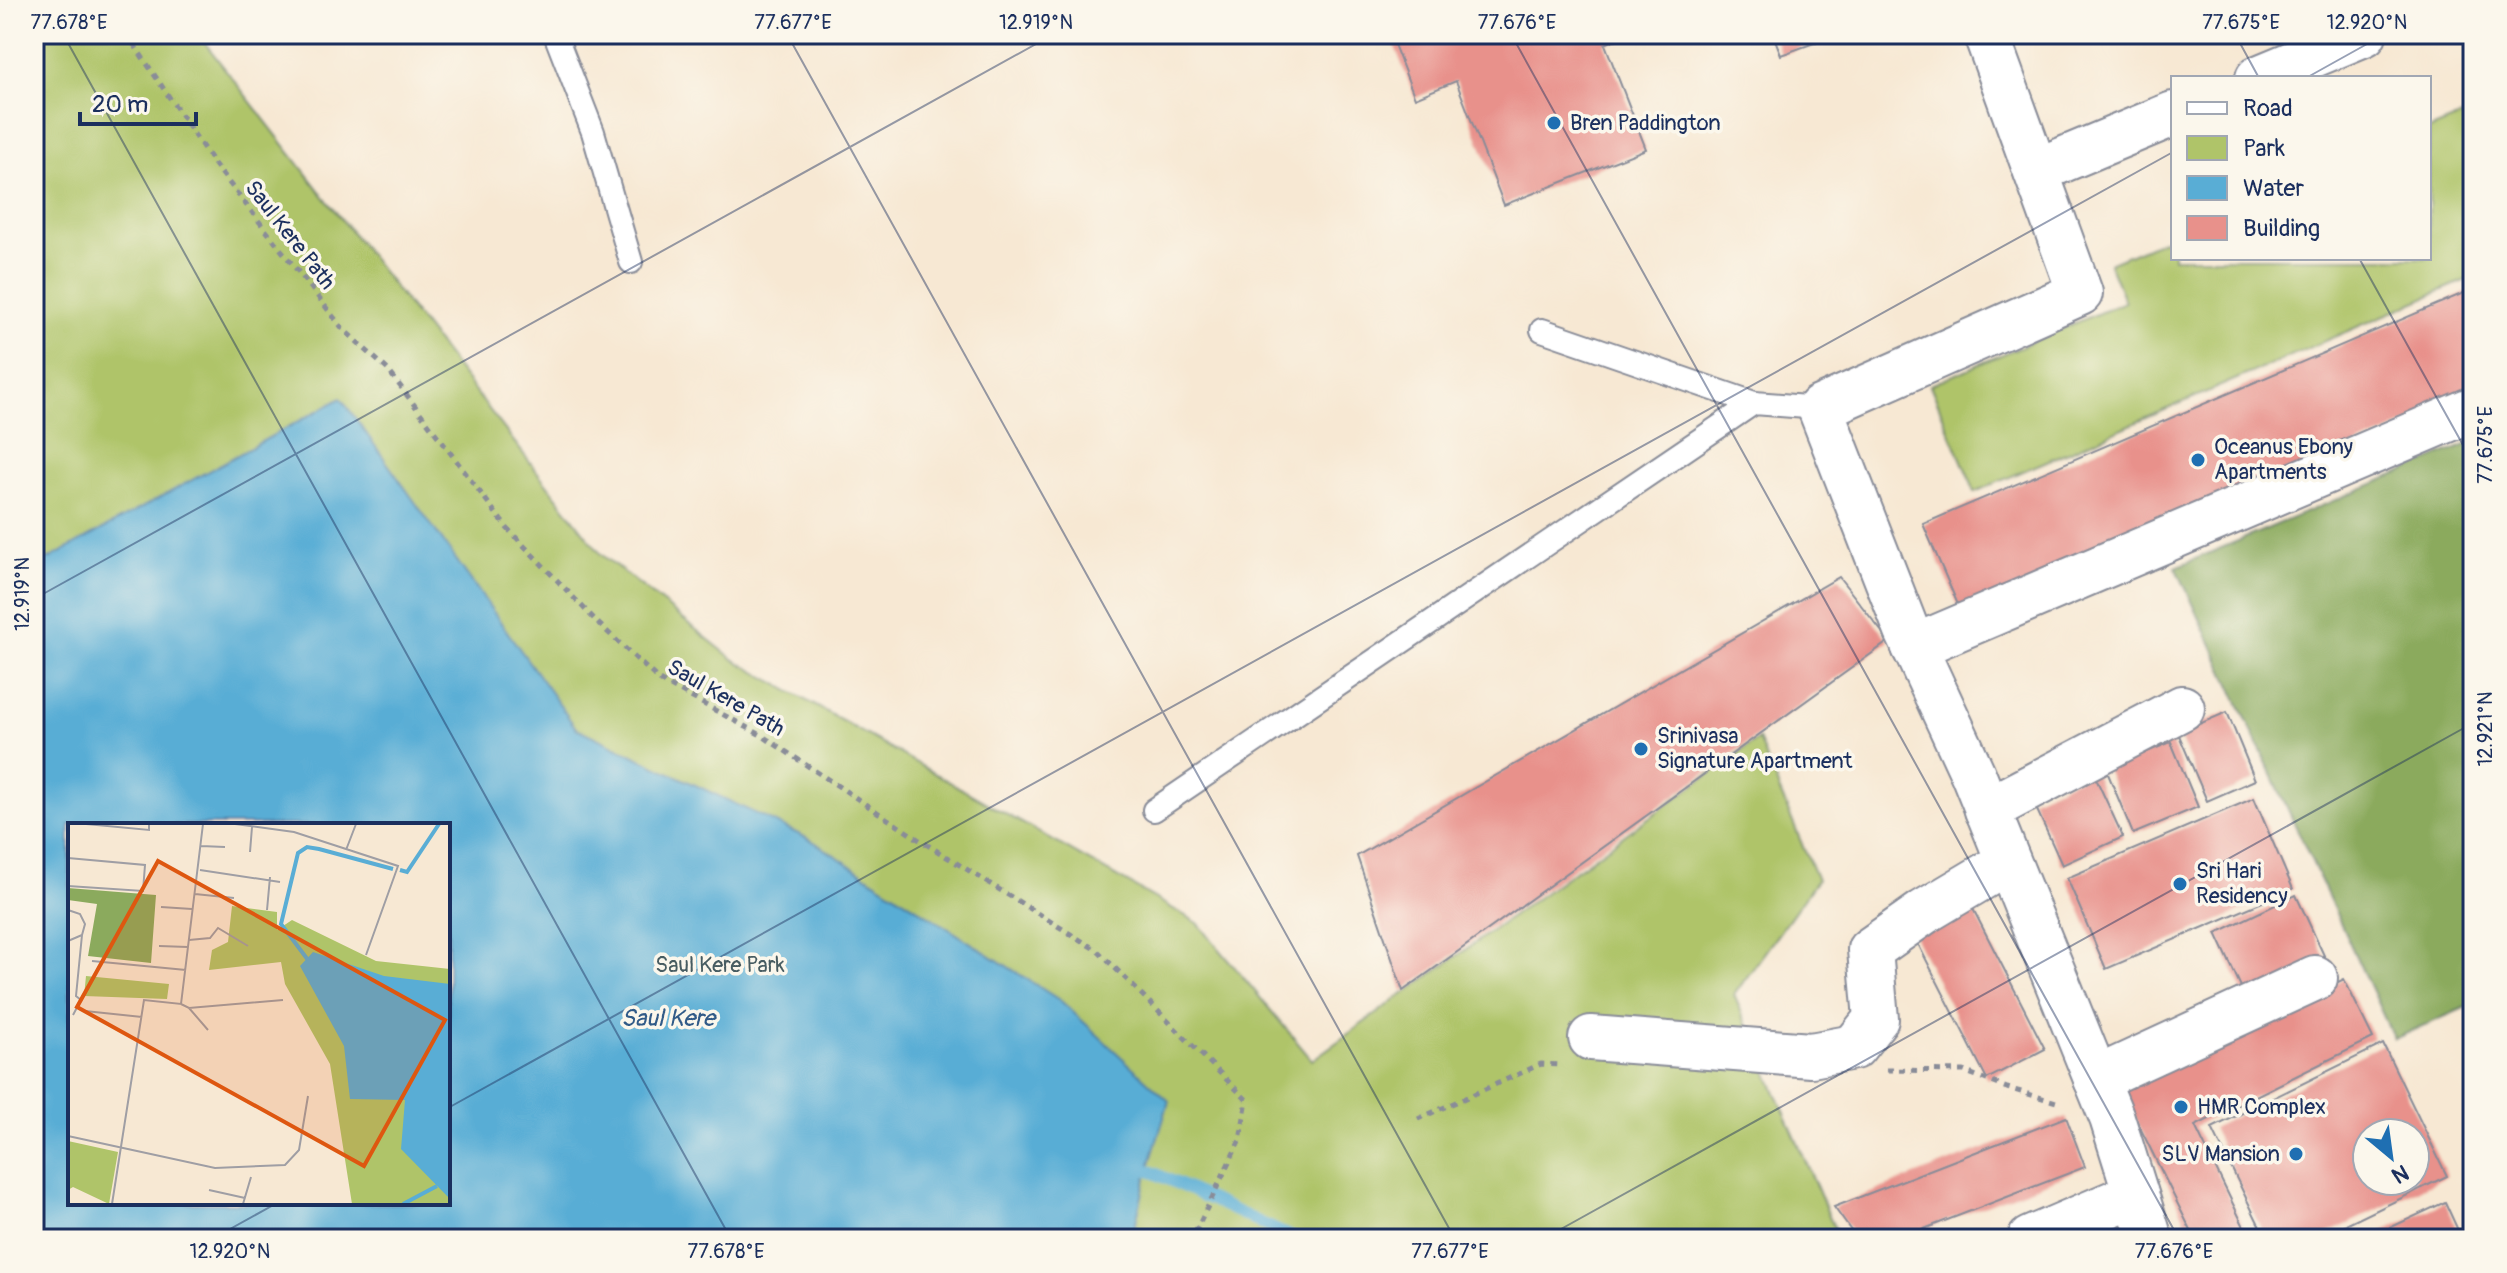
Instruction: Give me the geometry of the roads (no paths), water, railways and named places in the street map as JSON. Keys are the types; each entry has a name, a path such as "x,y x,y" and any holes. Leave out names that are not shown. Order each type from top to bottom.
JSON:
{"street":[{"path":"1986,34 2080,293 1820,408 1914,647 1987,810 2112,1118 2150,1239"},
{"path":"2263,76 2364,34"},
{"path":"2036,171 2171,115"},
{"path":"1914,647 2473,409"},
{"path":"1987,810 2182,708"},
{"path":"1591,1038 1811,1055 1854,1047 1876,1019 1870,950 1924,912 2008,862"},
{"path":"2096,1079 2315,978"},
{"path":"2030,1239 2135,1194"}],"lane":[{"path":"555,34 593,132 631,262"},
{"path":"1542,330 1754,403 1820,408"},
{"path":"1154,810 1754,403"}],"water":[{"name":"Saul Kere","path":"341,398 576,728 811,840 1061,1001 1169,1101 1148,1170 1132,1239 34,1239 34,567"}],"waterway":[{"path":"1134,1168 1148,1170 1295,1239"}],"place":[{"name":"Bren Paddington","path":"1554,123"},
{"name":"Oceanus Ebony Apartments","path":"2198,460"},
{"name":"Srinivasa Signature Apartment","path":"1641,749"},
{"name":"Sri Hari Residency","path":"2180,884"},
{"name":"HMR Complex","path":"2181,1107"},
{"name":"SLV Mansion","path":"2296,1154"}],"park label":[{"name":"Saul Kere Park","path":"720,965"}]}
